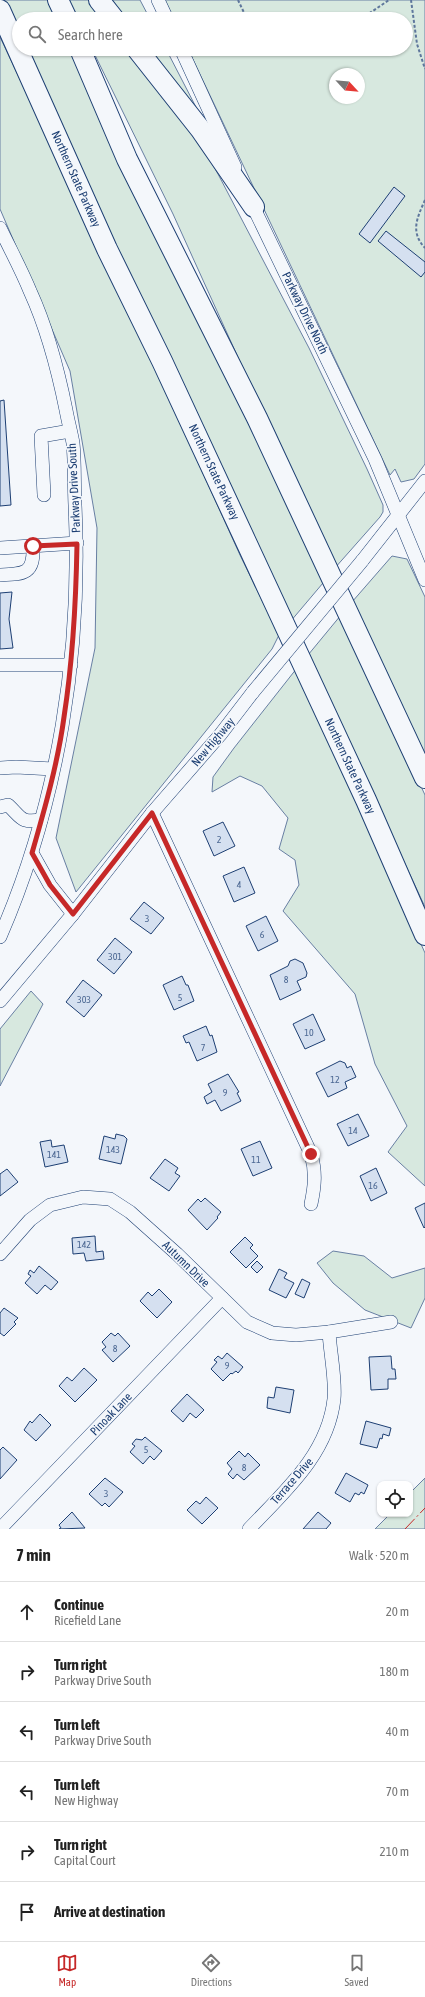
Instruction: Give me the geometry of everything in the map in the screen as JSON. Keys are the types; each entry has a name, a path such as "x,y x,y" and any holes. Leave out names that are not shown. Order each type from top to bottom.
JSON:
{"highway":[{"path":"58,0 64,12"},
{"path":"99,0 108,12"},
{"name":"Northern State Parkway","path":"0,10 12,37"},
{"name":"Northern State Parkway","path":"21,56 107,249 165,368 357,779 425,935"},
{"path":"83,56 127,159 257,418 425,778"},
{"path":"143,56 201,130 254,207"}],"street":[{"path":"158,0 164,12"},
{"name":"Parkway Drive North","path":"184,56 254,207 375,458 399,513 425,580"},
{"name":"Parkway Drive South","path":"0,228 31,292 49,343 61,384 73,442 77,544 76,597 71,664 64,718 32,853 0,935"},
{"path":"44,495 41,436 70,431"},
{"name":"New Highway","path":"0,1001 6,986 73,914 152,813 220,735 253,692 362,561 425,481"},
{"path":"0,548 77,544"},
{"path":"0,576 20,574 28,569 34,561 33,546"},
{"path":"0,665 71,664"},
{"path":"0,768 16,767 53,769"},
{"path":"1,810 8,806 23,820 28,822 41,820"},
{"path":"152,813 311,1154 316,1169 315,1185 311,1204"},
{"path":"32,853 50,885 73,914"},
{"name":"Autumn Drive","path":"0,1254 30,1220 50,1205 83,1197 110,1199 130,1212 177,1254 247,1322 272,1334 296,1335 329,1332 391,1322"},
{"name":"Pinoak Lane","path":"0,1529 222,1298"},
{"name":"Terrace Drive","path":"249,1529 300,1475 314,1456 327,1430 334,1398 329,1332"}],"path":[{"path":"238,0 244,12"},
{"path":"371,12 389,0"},
{"path":"411,0 413,12"},
{"path":"413,15 417,44 425,69"},
{"path":"425,200 415,221 418,241 425,248"}],"shaded area":[{"path":"3,0 51,0 57,12 12,12 12,21"},
{"path":"68,0 92,0 101,12 74,12"},
{"path":"112,0 140,0 146,12 120,12"},
{"path":"165,0 425,0 425,464 414,479 401,482 395,469 390,475 191,56 413,56 413,12 171,12"},
{"path":"0,37 141,336 240,555 279,635 272,649 76,892 56,838 95,648 97,528 70,371 0,209"},
{"path":"28,56 77,56 253,424 323,583 290,622"},
{"path":"95,56 135,56 199,140 309,348 367,469 383,505 383,512 334,569 173,214"},
{"path":"153,56 170,56 198,111"},
{"path":"392,556 407,559 425,597 425,758 352,602"},
{"path":"341,615 425,795 425,907 308,655"},
{"path":"297,668 425,953 425,1186 388,1152 407,1126 375,1064 355,994 283,911 299,885 295,860 279,849 288,818 262,786 240,776 212,792 213,777"},
{"path":"31,991 43,1004 0,1086 0,1029"},
{"path":"333,1251 364,1256 392,1278 425,1268 425,1298 411,1328 365,1310 333,1283 317,1263"},
{"path":"425,1478 425,1529 375,1529 387,1517 413,1517 413,1490"}],"building":[{"path":"394,187 405,196 370,243 359,234"},
{"path":"386,231 425,262 425,272 421,277 378,241"},
{"path":"4,400 11,505 0,506 0,401"},
{"path":"12,592 9,619 13,648 0,649 0,593"},
{"path":"223,822 235,846 214,856 203,831"},
{"path":"244,867 255,893 234,902 223,876"},
{"path":"144,902 164,918 151,934 130,919"},
{"path":"266,916 278,941 258,951 246,926"},
{"path":"115,938 132,952 114,974 97,960"},
{"path":"295,959 303,963 307,973 306,977 297,981 301,990 280,1000 270,975 288,966 290,961"},
{"path":"182,976 186,985 188,985 194,1001 174,1010 163,985"},
{"path":"83,980 102,995 84,1017 66,1002"},
{"path":"313,1014 325,1040 305,1049 293,1024"},
{"path":"206,1026 210,1036 212,1035 217,1052 197,1061 189,1042 186,1043 183,1036"},
{"path":"340,1061 345,1063 347,1068 351,1066 356,1077 345,1082 347,1088 328,1097 316,1073"},
{"path":"228,1074 239,1092 237,1093 241,1101 221,1111 215,1100 207,1104 204,1097 212,1092 208,1084"},
{"path":"358,1114 369,1136 348,1146 337,1124"},
{"path":"116,1134 124,1136 127,1139 121,1164 99,1159 104,1136 115,1139"},
{"path":"51,1140 52,1147 64,1145 68,1162 45,1167 40,1142"},
{"path":"260,1141 272,1168 253,1176 241,1149"},
{"path":"165,1159 178,1168 175,1173 180,1176 169,1191 150,1178"},
{"path":"376,1168 387,1193 371,1201 360,1176"},
{"path":"7,1169 18,1182 0,1196 0,1174"},
{"path":"205,1198 221,1212 217,1217 218,1218 207,1230 188,1210 198,1199 201,1202"},
{"path":"425,1203 425,1227 424,1228 415,1208"},
{"path":"95,1236 96,1252 103,1251 104,1259 86,1261 84,1253 73,1254 72,1238"},
{"path":"245,1237 253,1245 250,1248 258,1256 246,1268 230,1252"},
{"path":"257,1261 263,1267 257,1273 251,1267"},
{"path":"39,1266 58,1282 51,1290 45,1285 37,1294 25,1283 31,1276 28,1274 30,1270 34,1273"},
{"path":"279,1269 287,1273 284,1278 294,1283 286,1298 269,1290"},
{"path":"302,1279 310,1283 304,1298 295,1294"},
{"path":"159,1289 172,1302 157,1318 140,1301 148,1292 152,1296"},
{"path":"4,1308 18,1318 14,1322 16,1324 4,1336 0,1333 0,1313"},
{"path":"111,1333 115,1336 118,1333 130,1346 113,1362 102,1350 106,1347 102,1342"},
{"path":"227,1353 243,1367 238,1373 236,1371 232,1374 231,1373 223,1381 211,1369 217,1362 214,1360 218,1356 222,1359"},
{"path":"391,1356 392,1369 395,1369 396,1379 388,1379 388,1389 371,1390 369,1357"},
{"path":"84,1368 97,1380 75,1402 59,1386 67,1377 72,1381"},
{"path":"276,1387 294,1390 290,1413 267,1408 268,1397 274,1398"},
{"path":"187,1394 204,1410 196,1418 190,1413 183,1422 171,1411"},
{"path":"40,1414 51,1425 36,1441 24,1430 30,1421 32,1423"},
{"path":"366,1421 391,1428 389,1436 383,1434 382,1439 380,1438 377,1448 360,1444"},
{"path":"145,1437 162,1451 154,1460 150,1456 143,1464 130,1452 135,1446 132,1444 136,1439 142,1440"},
{"path":"3,1447 17,1460 0,1479 0,1450"},
{"path":"239,1451 245,1457 248,1453 260,1465 244,1480 237,1474 233,1479 228,1474 232,1469 227,1463"},
{"path":"346,1473 368,1485 364,1494 361,1492 359,1495 355,1493 350,1502 335,1493"},
{"path":"105,1478 123,1492 109,1507 105,1503 102,1506 89,1494"},
{"path":"206,1497 218,1508 202,1524 187,1510 196,1501 200,1504"},
{"path":"72,1512 85,1528 59,1529 61,1528 59,1525"},
{"path":"318,1512 331,1523 326,1529 303,1529"}],"power":[{"path":"405,1529 425,1508"}],"route":[{"path":"33,546 77,544 73,652 64,718 50,786 32,853 50,885 73,914 152,813 311,1154"}]}
